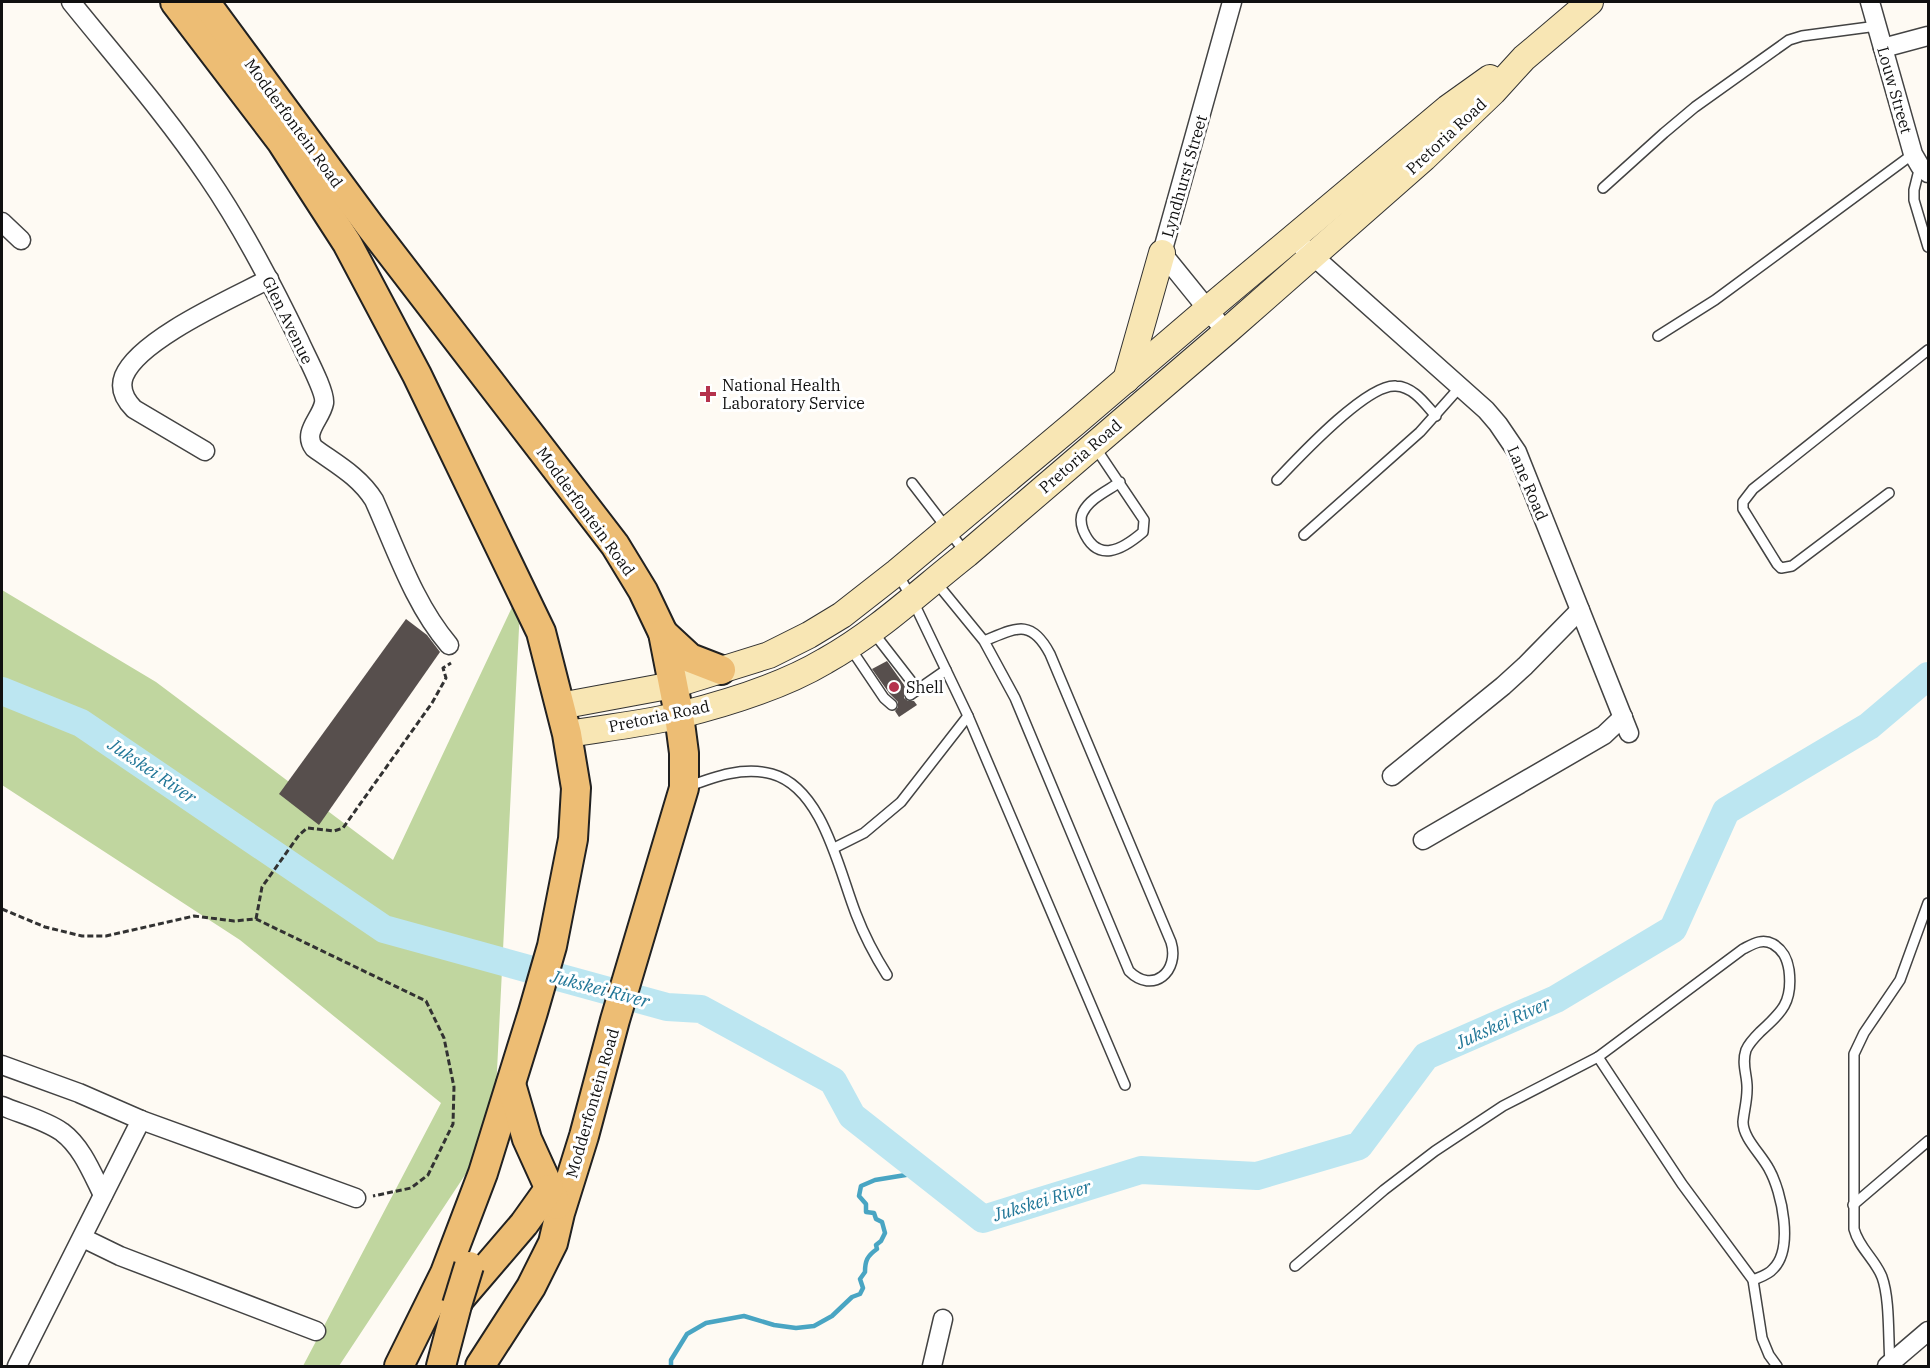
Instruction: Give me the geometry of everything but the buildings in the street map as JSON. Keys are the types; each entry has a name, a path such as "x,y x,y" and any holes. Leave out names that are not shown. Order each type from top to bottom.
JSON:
{"main road":[{"name":"Modderfontein Road","path":"175,2 281,141 347,243 417,375 542,632 567,734 576,788 573,839 552,946 533,1012 483,1173 445,1273 400,1366"},
{"name":"Modderfontein Road","path":"205,2 370,226 615,545 643,591 663,633 679,715 684,753 684,788 615,1020 584,1136 555,1201 553,1243 531,1287 480,1366"},
{"name":"Pretoria Road","path":"567,734 679,715 781,683 849,647 967,554 1226,332 1463,122 1524,58 1590,2"},
{"name":"Pretoria Road","path":"560,706 673,685 768,655 809,635 842,615 1126,381 1448,108 1485,81 1524,58"},
{"path":"1126,381 1162,254"},
{"path":"1075,423 1094,445"},
{"path":"663,633 690,658 721,670"},
{"name":"Modderfontein Road","path":"511,1084 527,1139 555,1201"},
{"path":"441,1366 475,1240 483,1173"},
{"path":"400,1366 524,1224 555,1201"}],"street":[{"name":"Glen Avenue","path":"71,2 203,170 243,232 269,279 324,396 321,411 311,430 310,442 314,448 358,478 366,487 433,626 449,645"},
{"name":"Louw Street","path":"1870,2 1921,164"},
{"name":"Lyndhurst Street","path":"1226,332 1162,254 1233,3"},
{"path":"1883,48 1929,36"},
{"path":"2,222 21,240"},
{"name":"Lane Road","path":"1294,238 1498,424 1516,452 1626,725 1604,735 1423,840"},
{"path":"205,451 134,409 124,395 124,376 149,347 179,327 269,279"},
{"path":"1392,776 1511,679 1580,610"},
{"path":"2,1065 79,1093 141,1120 356,1198"},
{"path":"2,1106 62,1132 83,1156 103,1195"},
{"path":"17,1366 141,1120"},
{"path":"83,1238 120,1256 316,1332"},
{"path":"932,1366 943,1319"},
{"path":"1889,1365 1929,1331"}],"lane":[{"path":"1603,189 1695,107 1789,40 1802,36 1877,26"},
{"path":"1921,164 1914,190 1914,200 1929,248"},
{"path":"1658,336 1921,164"},
{"path":"1889,493 1792,566 1785,568 1777,564 1743,509 1743,502 1753,489 1929,350"},
{"path":"1277,480 1324,432 1346,413 1384,387 1394,385 1412,391 1436,416"},
{"path":"1304,534 1420,432 1460,387"},
{"path":"1094,445 1120,482 1144,520 1145,526 1143,532 1132,541 1118,550 1107,552 1095,548 1088,541 1080,523 1083,512 1095,499 1120,482"},
{"path":"912,483 967,554"},
{"path":"897,572 969,716 1125,1085"},
{"path":"934,580 984,641 1015,698 1129,971 1135,977 1151,981 1158,979 1172,964 1174,951 1050,654 1039,637 1028,629 1014,629 984,641"},
{"path":"871,630 914,693 946,670"},
{"path":"849,647 884,698 892,705"},
{"path":"834,848 872,828 901,802 969,716"},
{"path":"684,788 739,772 773,774 795,787 826,829 856,914 887,975"},
{"path":"1889,1365 1887,1305 1882,1278 1857,1238 1853,1205 1854,1054 1864,1033 1900,980 1929,903"},
{"path":"1295,1266 1384,1190 1435,1151 1503,1106 1598,1057 1743,949 1761,941 1770,942 1785,955 1790,980 1787,1001 1782,1012 1755,1037 1747,1048 1744,1060 1744,1075 1748,1087 1743,1130 1770,1170 1778,1194 1784,1232 1782,1251 1774,1268 1753,1280"},
{"path":"1598,1057 1682,1184 1753,1280 1762,1338 1769,1355 1778,1366"},
{"path":"1853,1205 1929,1142"}],"path":[{"path":"256,919 262,887 299,835 307,828 334,831 343,828 444,684 446,678 443,668 452,662 453,656 449,645"},
{"path":"2,909 45,927 82,936 106,936 194,916 234,921 256,919 426,1001 444,1038 454,1087 453,1124 428,1174 411,1188 383,1195 356,1198"}],"green space":[{"path":"521,588 494,1131 339,1366 303,1366 441,1103 240,940 2,785 2,590 156,682 393,860"}],"waterway":[{"name":"Jukskei River","path":"2,691 81,723 384,929 667,1007 701,1009 833,1081 852,1116 983,1219 1141,1170 1257,1176 1359,1146 1426,1056 1556,999 1673,929 1726,811 1869,726 1928,676"},
{"path":"671,1366 671,1360 687,1334 706,1323 744,1316 774,1325 796,1328 814,1326 832,1316 852,1297 860,1294 863,1288 860,1279 865,1272 867,1259 877,1249 876,1245 885,1233 882,1222 876,1219 874,1213 866,1212 866,1204 859,1196 861,1186 875,1180 924,1172"}],"place":[{"name":"National Health Laboratory Service","path":"708,394"},
{"name":"Shell","path":"894,687"}]}
